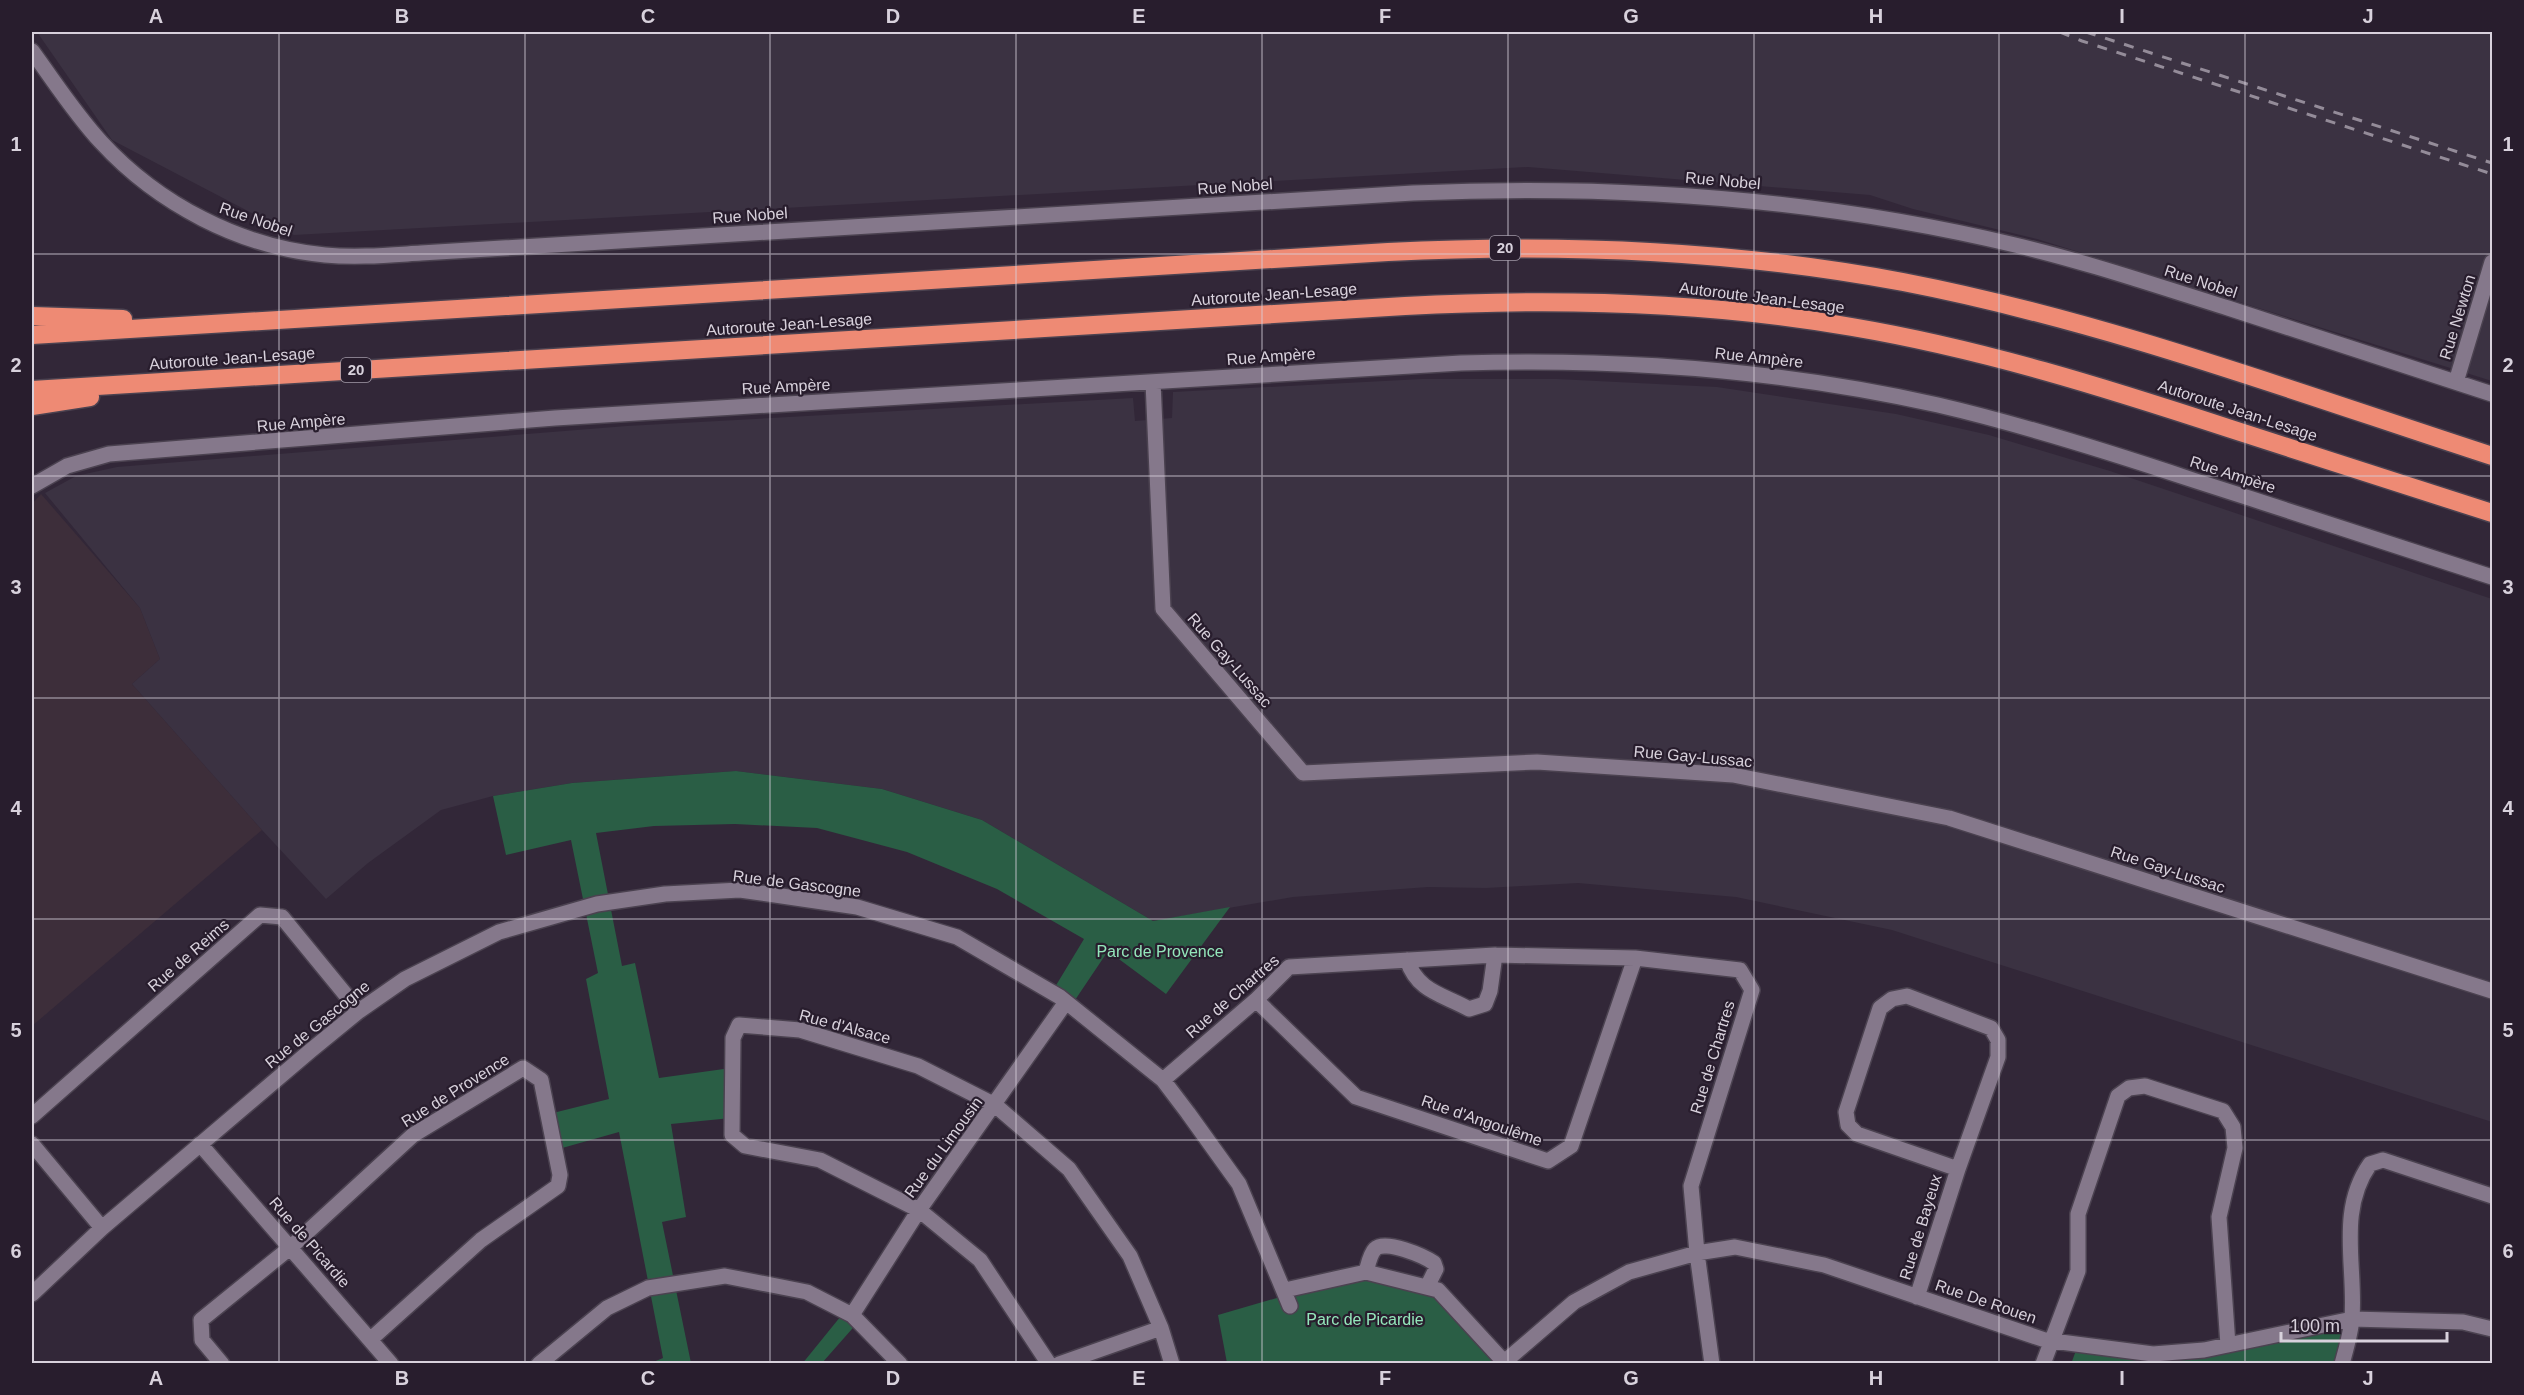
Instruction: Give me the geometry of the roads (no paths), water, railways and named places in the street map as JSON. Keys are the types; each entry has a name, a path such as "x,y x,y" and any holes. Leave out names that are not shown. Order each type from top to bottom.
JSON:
{"highway":[{"name":"Autoroute Jean-Lesage","path":"32,335 1399,251 1520,247 1655,251 1752,260 1855,274 2010,306 2145,344 2493,456"},
{"name":"Autoroute Jean-Lesage","path":"32,390 1426,305 1526,302 1635,303 1803,319 1966,350 2104,388 2493,513"},
{"path":"32,316 224,323"},
{"path":"32,406 204,379"}],"street":[{"name":"Rue Nobel","path":"32,51 92,132 124,166 141,180 179,206 226,230 268,245 305,252 345,256 421,254 1413,193 1546,189 1667,193 1848,213 2007,243 2132,278 2493,394"},
{"name":"Rue Newton","path":"2456,382 2493,262"},
{"name":"Rue Ampère","path":"32,486 77,462 130,452 555,418 1431,365 1523,362 1658,366 1800,380 1914,400 2037,431 2493,577"},
{"name":"Rue Gay-Lussac","path":"1153,382 1163,609 1303,773 1537,762 1733,775 1949,818 2493,991"},
{"name":"Rue de Gascogne","path":"32,1294 102,1228 200,1144 358,1011 405,979 499,932 597,904 665,894 740,890 857,907 957,938 1066,1002 1163,1080 1239,1184 1290,1306"},
{"name":"Rue de Reims","path":"32,1116 260,915 282,917 358,1011"},
{"name":"Rue de Chartres","path":"1163,1080 1256,1000 1289,967 1496,955 1635,958 1740,970 1752,990 1691,1186 1697,1253 1712,1364"},
{"path":"1407,960 1413,976 1426,988 1469,1009 1485,1004 1490,991 1496,955"},
{"name":"Rue d'Angoulême","path":"1256,1000 1356,1097 1548,1161 1571,1146 1635,958"},
{"name":"Rue de Bayeux","path":"1917,1297 1958,1168 1998,1057 1998,1040 1991,1028 1981,1024 1907,996 1892,999 1880,1008 1846,1112 1848,1125 1857,1134 1958,1168"},
{"name":"Rue du Limousin","path":"852,1315 920,1210 1066,1002"},
{"name":"Rue d'Alsace","path":"920,1210 820,1160 745,1146 732,1135 733,1038 740,1025 800,1030 918,1066 995,1105"},
{"name":"Rue de Provence","path":"291,1247 413,1135 523,1068 542,1080 561,1175 558,1186 481,1240 371,1339"},
{"path":"2043,1364 2078,1271 2078,1214 2118,1096 2129,1088 2145,1086 2223,1111 2233,1127 2235,1148 2219,1217 2228,1345"},
{"path":"995,1105 1069,1170 1130,1256 1161,1328 1172,1364"},
{"path":"32,1143 102,1228"},
{"name":"Rue de Picardie","path":"200,1144 392,1364"},
{"path":"2342,1364 2352,1319 2349,1225 2363,1174 2370,1164 2383,1160 2493,1196"},
{"path":"920,1210 980,1260 1049,1364"},
{"path":"1366,1272 1373,1251 1380,1246 1388,1246 1423,1256 1434,1263 1436,1269 1427,1287"},
{"path":"222,1364 202,1340 201,1320 291,1247"},
{"name":"Rue De Rouen","path":"1504,1363 1574,1302 1629,1272 1697,1253 1735,1247 1824,1265 2052,1341 2153,1354 2228,1345 2352,1319 2463,1322 2493,1329"},
{"path":"1285,1290 1366,1272 1438,1290 1504,1363"},
{"path":"539,1364 606,1308 657,1286 725,1276 807,1292 852,1315 900,1364"},
{"path":"1059,1364 1161,1328"}],"railway":[{"path":"2060,32 2492,174"},
{"path":"2086,32 2492,163"}],"park label":[{"name":"Parc de Provence","path":"1160,951"},
{"name":"Parc de Picardie","path":"1365,1319"}]}
